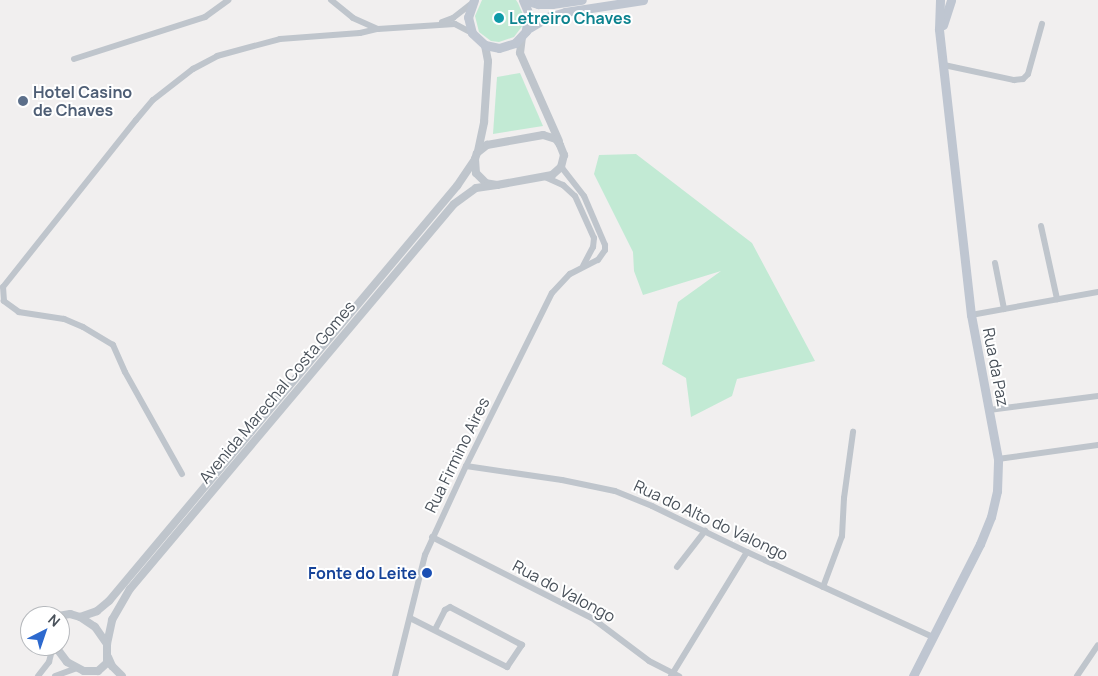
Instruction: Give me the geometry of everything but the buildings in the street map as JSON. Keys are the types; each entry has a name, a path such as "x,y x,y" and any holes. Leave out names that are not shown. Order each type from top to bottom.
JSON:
{"main road":[{"path":"523,0 538,4 552,4 582,0"},
{"path":"523,0 528,12 524,34"},
{"path":"472,2 468,17 472,33 485,45 499,48 507,47 548,17 565,12 643,0"},
{"path":"940,0 939,29 942,46"},
{"path":"942,46 946,12 951,0"},
{"name":"Rua da Paz","path":"913,676 980,544 991,517 997,491 998,459 971,315 942,46"}],"street":[{"path":"74,59 205,17 228,0"},
{"path":"332,0 353,18 378,29"},
{"path":"439,24 453,18 472,2"},
{"path":"182,474 124,372 112,345 83,327 64,319 18,312 4,301 1,287 136,120 167,89 193,69 217,56 280,39 360,33 378,29 455,24 472,33"},
{"path":"944,65 1014,80 1023,79 1028,74 1042,24"},
{"path":"524,34 520,53 564,155 561,167 552,175 544,177"},
{"path":"485,45 488,61 483,130 476,156 476,174 490,185 497,185"},
{"path":"476,156 487,145 543,135 556,139 560,145"},
{"name":"Avenida Marechal Costa Gomes","path":"80,617 97,611 109,601 457,186 476,156"},
{"name":"Rua Firmino Aires","path":"395,676 432,537 466,466 552,293 566,278 583,266 598,260 605,250 606,244 584,196 561,167"},
{"path":"544,177 563,185 575,196 594,238 591,252 583,266"},
{"name":"Avenida Marechal Costa Gomes","path":"107,644 115,614 130,589 454,204 476,188 544,177"},
{"path":"1041,226 1057,299"},
{"path":"995,264 1004,309"},
{"path":"971,315 1098,292"},
{"path":"990,410 1098,396"},
{"path":"824,587 842,536 844,498 853,432"},
{"path":"998,459 1098,445"},
{"name":"Rua do Alto do Valongo","path":"466,466 562,480 615,491 933,637"},
{"path":"677,567 705,531"},
{"name":"Rua do Valongo","path":"432,537 592,618 649,661 674,675"},
{"path":"674,675 747,552"},
{"path":"410,618 507,666 522,645 450,608 445,610 435,630"},
{"path":"70,614 80,617 95,627 107,644 108,657 112,666 122,676"},
{"path":"1077,676 1098,645"},
{"path":"38,676 49,662 51,656"},
{"path":"62,656 67,662 77,668 101,676"},
{"path":"92,672 103,668 108,657"},
{"path":"55,676 77,668"}],"green space":[{"path":"482,0 516,0 524,17 523,25 514,37 499,42 491,41 479,32 475,16"},
{"path":"520,73 543,126 493,134 497,77"},
{"path":"636,154 752,243 815,361 737,379 732,396 691,417 686,378 662,364 678,302 721,271 643,295 634,271 633,252 594,174 599,155"}],"place":[{"name":"Letreiro Chaves","path":"499,18"},
{"name":"Hotel Casino de Chaves","path":"23,101"},
{"name":"Fonte do Leite","path":"427,573"}]}
